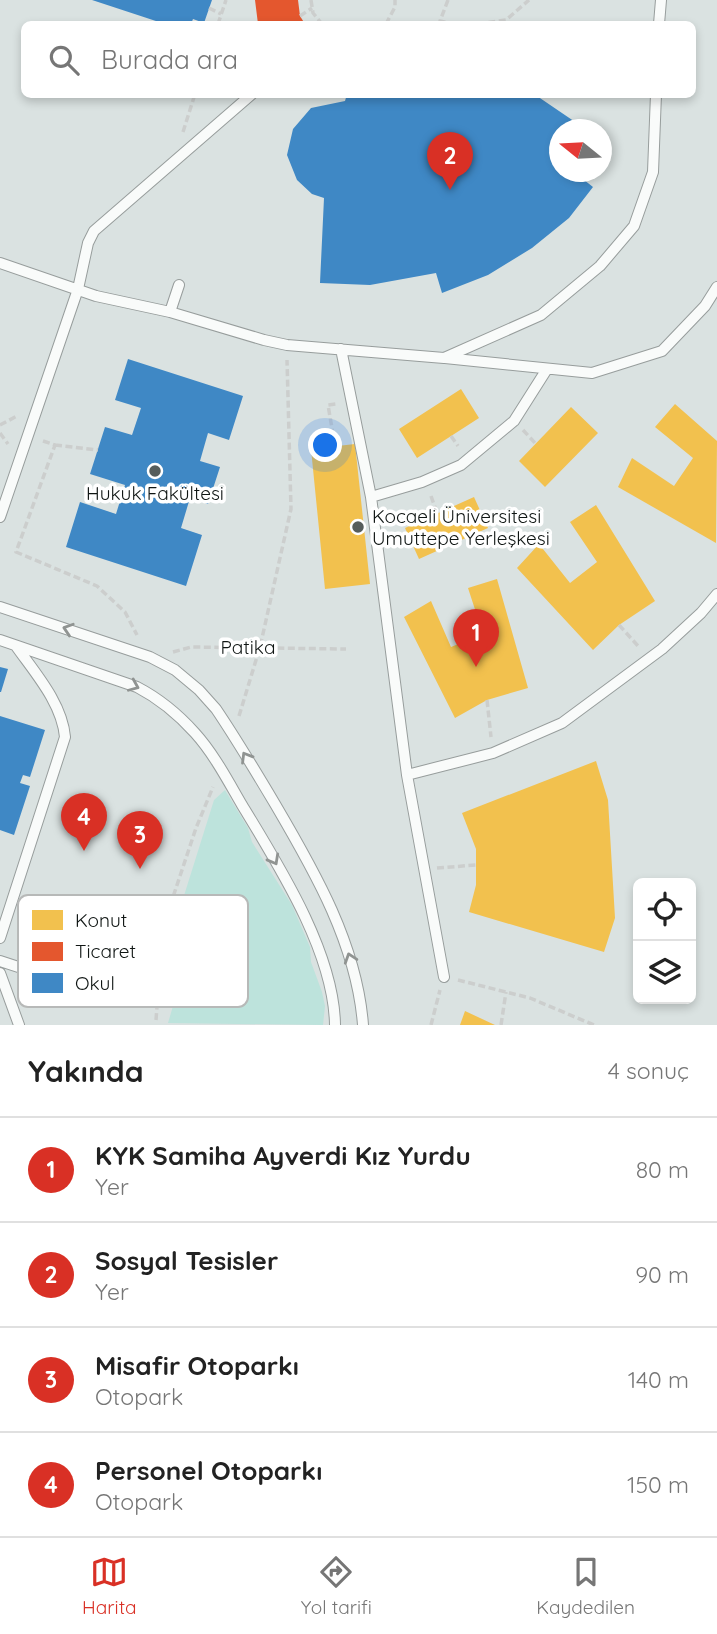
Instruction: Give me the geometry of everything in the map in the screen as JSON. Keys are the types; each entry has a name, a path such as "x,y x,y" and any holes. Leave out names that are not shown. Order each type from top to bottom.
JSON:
{"lane":[{"path":"659,21 660,0"},
{"path":"0,517 78,289 88,243 94,230 247,98"},
{"path":"444,358 541,315 600,266 634,226 653,172 656,98"},
{"path":"0,264 78,289 287,345 592,373 662,351 705,306 717,286"},
{"path":"170,312 178,285"},
{"path":"341,349 371,497 407,775 444,977"},
{"path":"371,497 422,482 461,465 514,421 547,369"},
{"path":"407,775 493,753 562,723 649,659 701,613 717,594"},
{"path":"0,607 149,657 174,670 199,690 216,709 301,849 342,934 357,981 363,1025"},
{"path":"0,640 100,673 157,697 197,735 220,769 288,887 319,951 330,988 335,1025"},
{"path":"0,938 65,737 57,708 16,645"},
{"path":"0,961 18,967"},
{"path":"0,973 19,1025"}],"path":[{"path":"219,21 226,0"},
{"path":"311,0 313,13 320,21"},
{"path":"388,21 396,0"},
{"path":"440,21 448,0"},
{"path":"499,21 506,20 529,0"},
{"path":"209,8 221,13"},
{"path":"300,16 312,8"},
{"path":"172,165 194,98"},
{"path":"233,735 260,647 291,509 287,345"},
{"path":"335,446 328,405 352,401"},
{"path":"28,436 55,445 98,450"},
{"path":"55,445 16,552 97,586 125,612 149,657"},
{"path":"619,625 649,659"},
{"name":"Patika","path":"149,657 191,647 346,649"},
{"path":"487,700 493,753"},
{"path":"173,895 220,769"},
{"path":"425,868 476,865"},
{"path":"9,907 18,910"},
{"path":"431,1025 444,977 530,998 594,1025"},
{"path":"501,1025 506,992"},
{"path":"156,1020 157,1007"}],"green space":[{"path":"225,790 248,828 252,842 292,905 310,947 311,962 322,992 325,1006 323,1025 168,1023 173,1007 248,1007 248,895 184,895 214,800"}],"building: Konut":[{"path":"461,389 479,418 417,458 399,429"},
{"path":"675,404 717,441 716,543 618,487 632,458 674,486 693,458 655,427"},
{"path":"571,407 598,433 545,487 519,461"},
{"path":"355,444 370,584 325,589 311,449"},
{"path":"474,497 488,528 419,559 405,528"},
{"path":"596,505 655,601 619,625 593,650 517,568 539,544 570,583 597,562 570,522"},
{"path":"497,579 528,688 487,700 455,718 404,617 431,601 451,647 483,634 468,588"},
{"path":"596,761 608,800 615,918 604,952 469,912 476,885 476,849 462,813"},
{"path":"465,1011 495,1025 460,1025"}],"building: Ticaret":[{"path":"255,0 298,0 303,21 258,21"}],"building: Okul":[{"path":"92,0 212,0 205,21 156,21"},
{"path":"346,98 540,98 571,119 549,119 549,182 587,182 593,187 569,218 532,248 488,275 442,293 436,273 370,285 320,283 324,198 312,194 297,180 287,155 293,129 311,108 345,101"},
{"name":"Hukuk Fakültesi","path":"128,359 243,396 229,440 208,433 200,461 220,467 208,504 190,498 181,528 202,535 186,586 66,547 80,502 116,514 125,485 90,474 105,427 132,435 141,408 115,400"},
{"path":"0,667 8,669 1,692 0,692"},
{"path":"0,716 45,730 30,777 23,775 20,783 30,786 14,835 0,830"}],"place":[{"name":"Sosyal Tesisler","path":"450,190"},
{"name":"Hukuk Fakültesi","path":"155,471"},
{"name":"Kocaeli Üniversitesi Umuttepe Yerleşkesi","path":"358,527"},
{"name":"KYK Samiha Ayverdi Kız Yurdu","path":"476,667"},
{"name":"Personel Otoparkı","path":"84,851"},
{"name":"Misafir Otoparkı","path":"140,869"}]}
